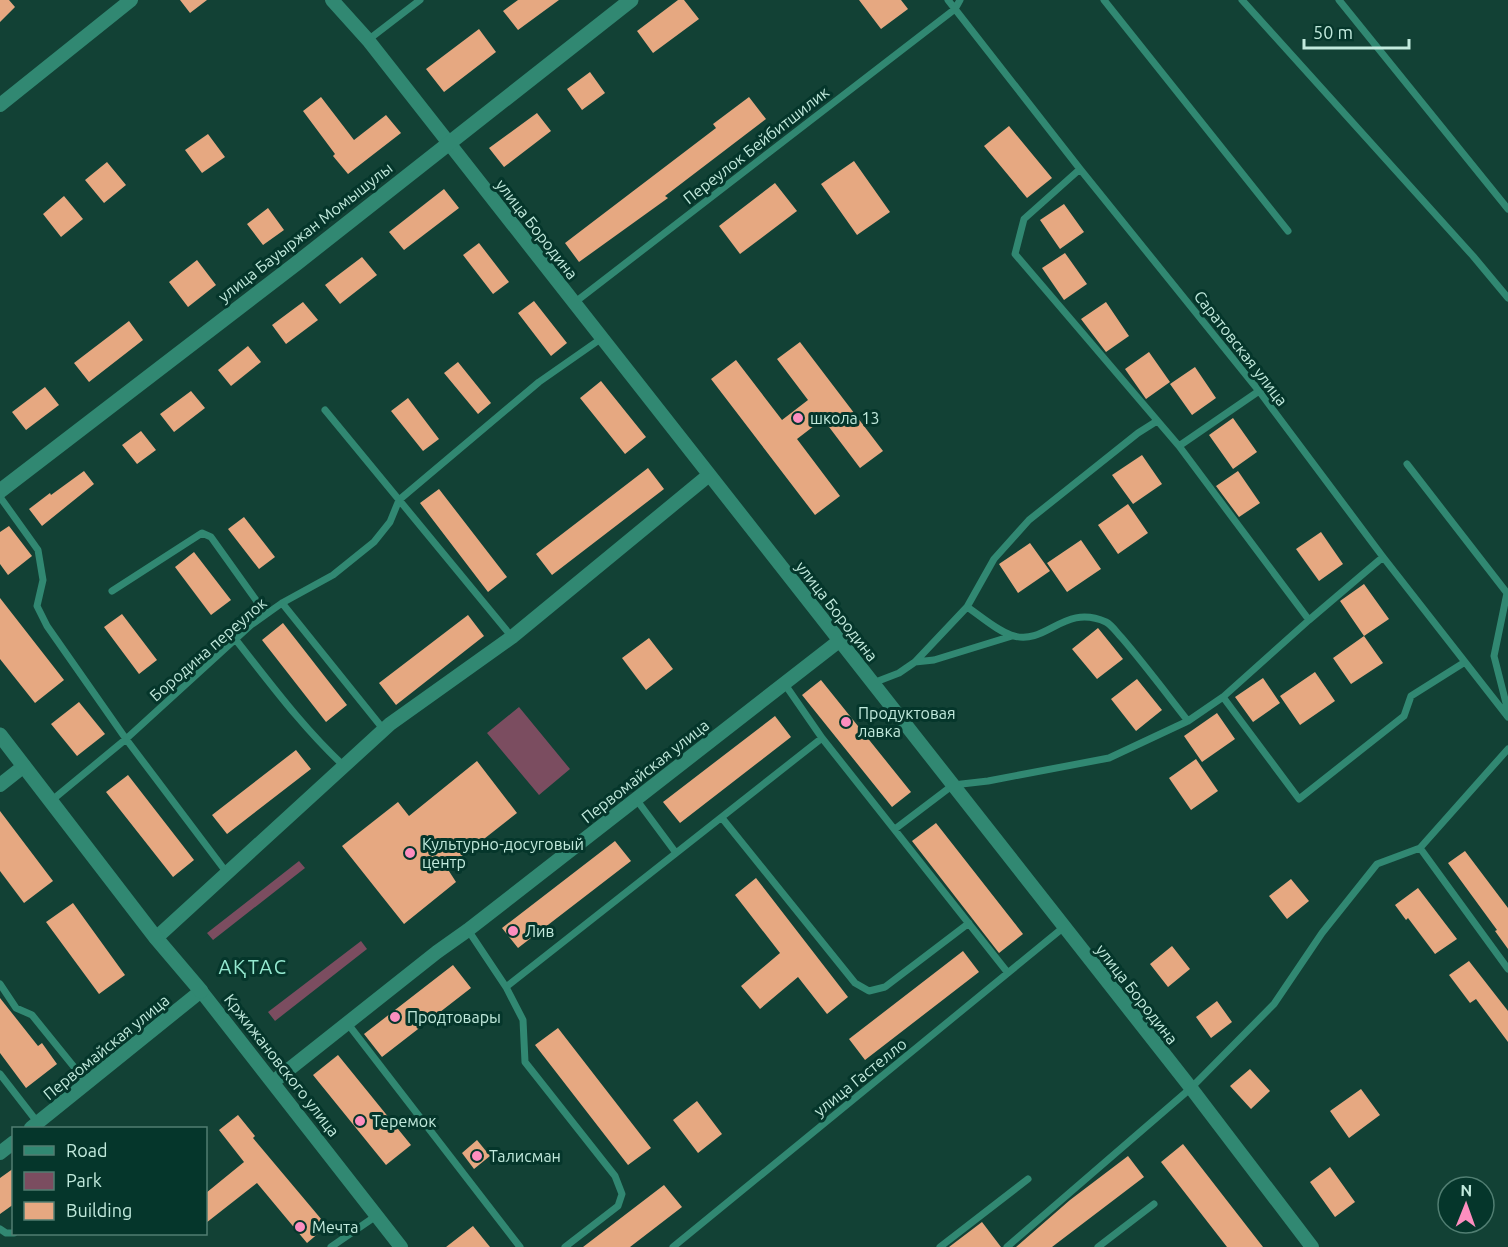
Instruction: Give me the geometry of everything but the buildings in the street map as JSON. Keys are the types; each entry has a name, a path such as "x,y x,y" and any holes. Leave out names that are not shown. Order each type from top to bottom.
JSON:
{"street":[{"path":"0,105 131,0"},
{"name":"улица Бородина","path":"332,0 368,40 1191,1088 1312,1247"},
{"name":"улица Бауыржан Момышулы","path":"0,491 297,263 631,0"},
{"path":"156,938 384,729 512,637 709,475"},
{"name":"Первомайская улица","path":"273,1082 839,641"},
{"name":"Кржижановского улица","path":"0,735 156,938 201,991 401,1247"},
{"path":"0,785 24,766"},
{"name":"Первомайская улица","path":"34,1126 201,991"},
{"path":"0,1153 12,1144"}],"lane":[{"path":"368,40 420,0"},
{"name":"Саратовская улица","path":"948,0 1080,169 1259,391 1383,557 1508,717"},
{"path":"955,9 960,0"},
{"path":"1104,0 1288,231"},
{"path":"1242,0 1473,256 1508,298"},
{"path":"1339,0 1508,209"},
{"name":"Переулок Бейбитшилик","path":"574,303 955,9"},
{"path":"1080,169 1024,219 1015,254 1179,446 1310,620"},
{"name":"Бородина переулок","path":"51,801 126,739 267,614 282,603 333,575 374,542 390,522 399,500 538,382 602,339"},
{"path":"1179,446 1259,391"},
{"path":"325,410 512,637"},
{"path":"873,683 899,673 915,662 968,606 994,559 1029,520 1138,433 1157,421"},
{"path":"1407,464 1508,593 1494,656 1508,711"},
{"path":"0,497 38,550 43,580 37,606 47,626 126,739 227,873"},
{"path":"112,591 202,533 211,537 267,614"},
{"path":"896,829 953,785 1033,773 1109,758 1188,722 1223,697 1383,557"},
{"path":"282,603 384,729"},
{"path":"968,606 1011,636"},
{"path":"915,662 933,660 1011,636 1031,637 1074,617 1090,617 1108,622 1134,651 1188,722"},
{"path":"236,640 321,745 344,766"},
{"path":"1223,697 1299,799 1404,716 1411,696 1465,662"},
{"path":"784,683 822,738 1008,973"},
{"path":"506,987 822,738"},
{"path":"1007,1247 1191,1088 1274,1004 1322,933 1377,864 1420,848 1508,749"},
{"path":"636,798 676,853"},
{"path":"722,818 855,983 869,991 885,987 969,923"},
{"path":"1420,848 1508,969"},
{"name":"улица Гастелло","path":"672,1247 1064,927"},
{"path":"468,930 506,987 523,1020 525,1062 615,1176 622,1194 618,1206 565,1247"},
{"path":"0,984 16,1008 32,1015 87,1083"},
{"path":"348,1024 520,1247"},
{"path":"0,1074 34,1126"},
{"path":"939,1247 1028,1179"},
{"path":"1098,1247 1154,1204"},
{"path":"331,1247 376,1216"}],"green space":[{"path":"519,707 570,769 539,795 487,733"},
{"path":"299,861 305,868 213,940 207,933"},
{"path":"361,941 367,949 275,1021 268,1012"}],"place":[{"name":"школа 13","path":"798,418"},
{"name":"Продуктовая лавка","path":"846,722"},
{"name":"Культурно-досуговый центр","path":"410,853"},
{"name":"Лив","path":"513,931"},
{"name":"Продтовары","path":"395,1017"},
{"name":"Теремок","path":"360,1121"},
{"name":"Талисман","path":"477,1156"},
{"name":"Мечта","path":"300,1227"}],"district":[{"name":"АҚТАС","path":"253,966"}]}
